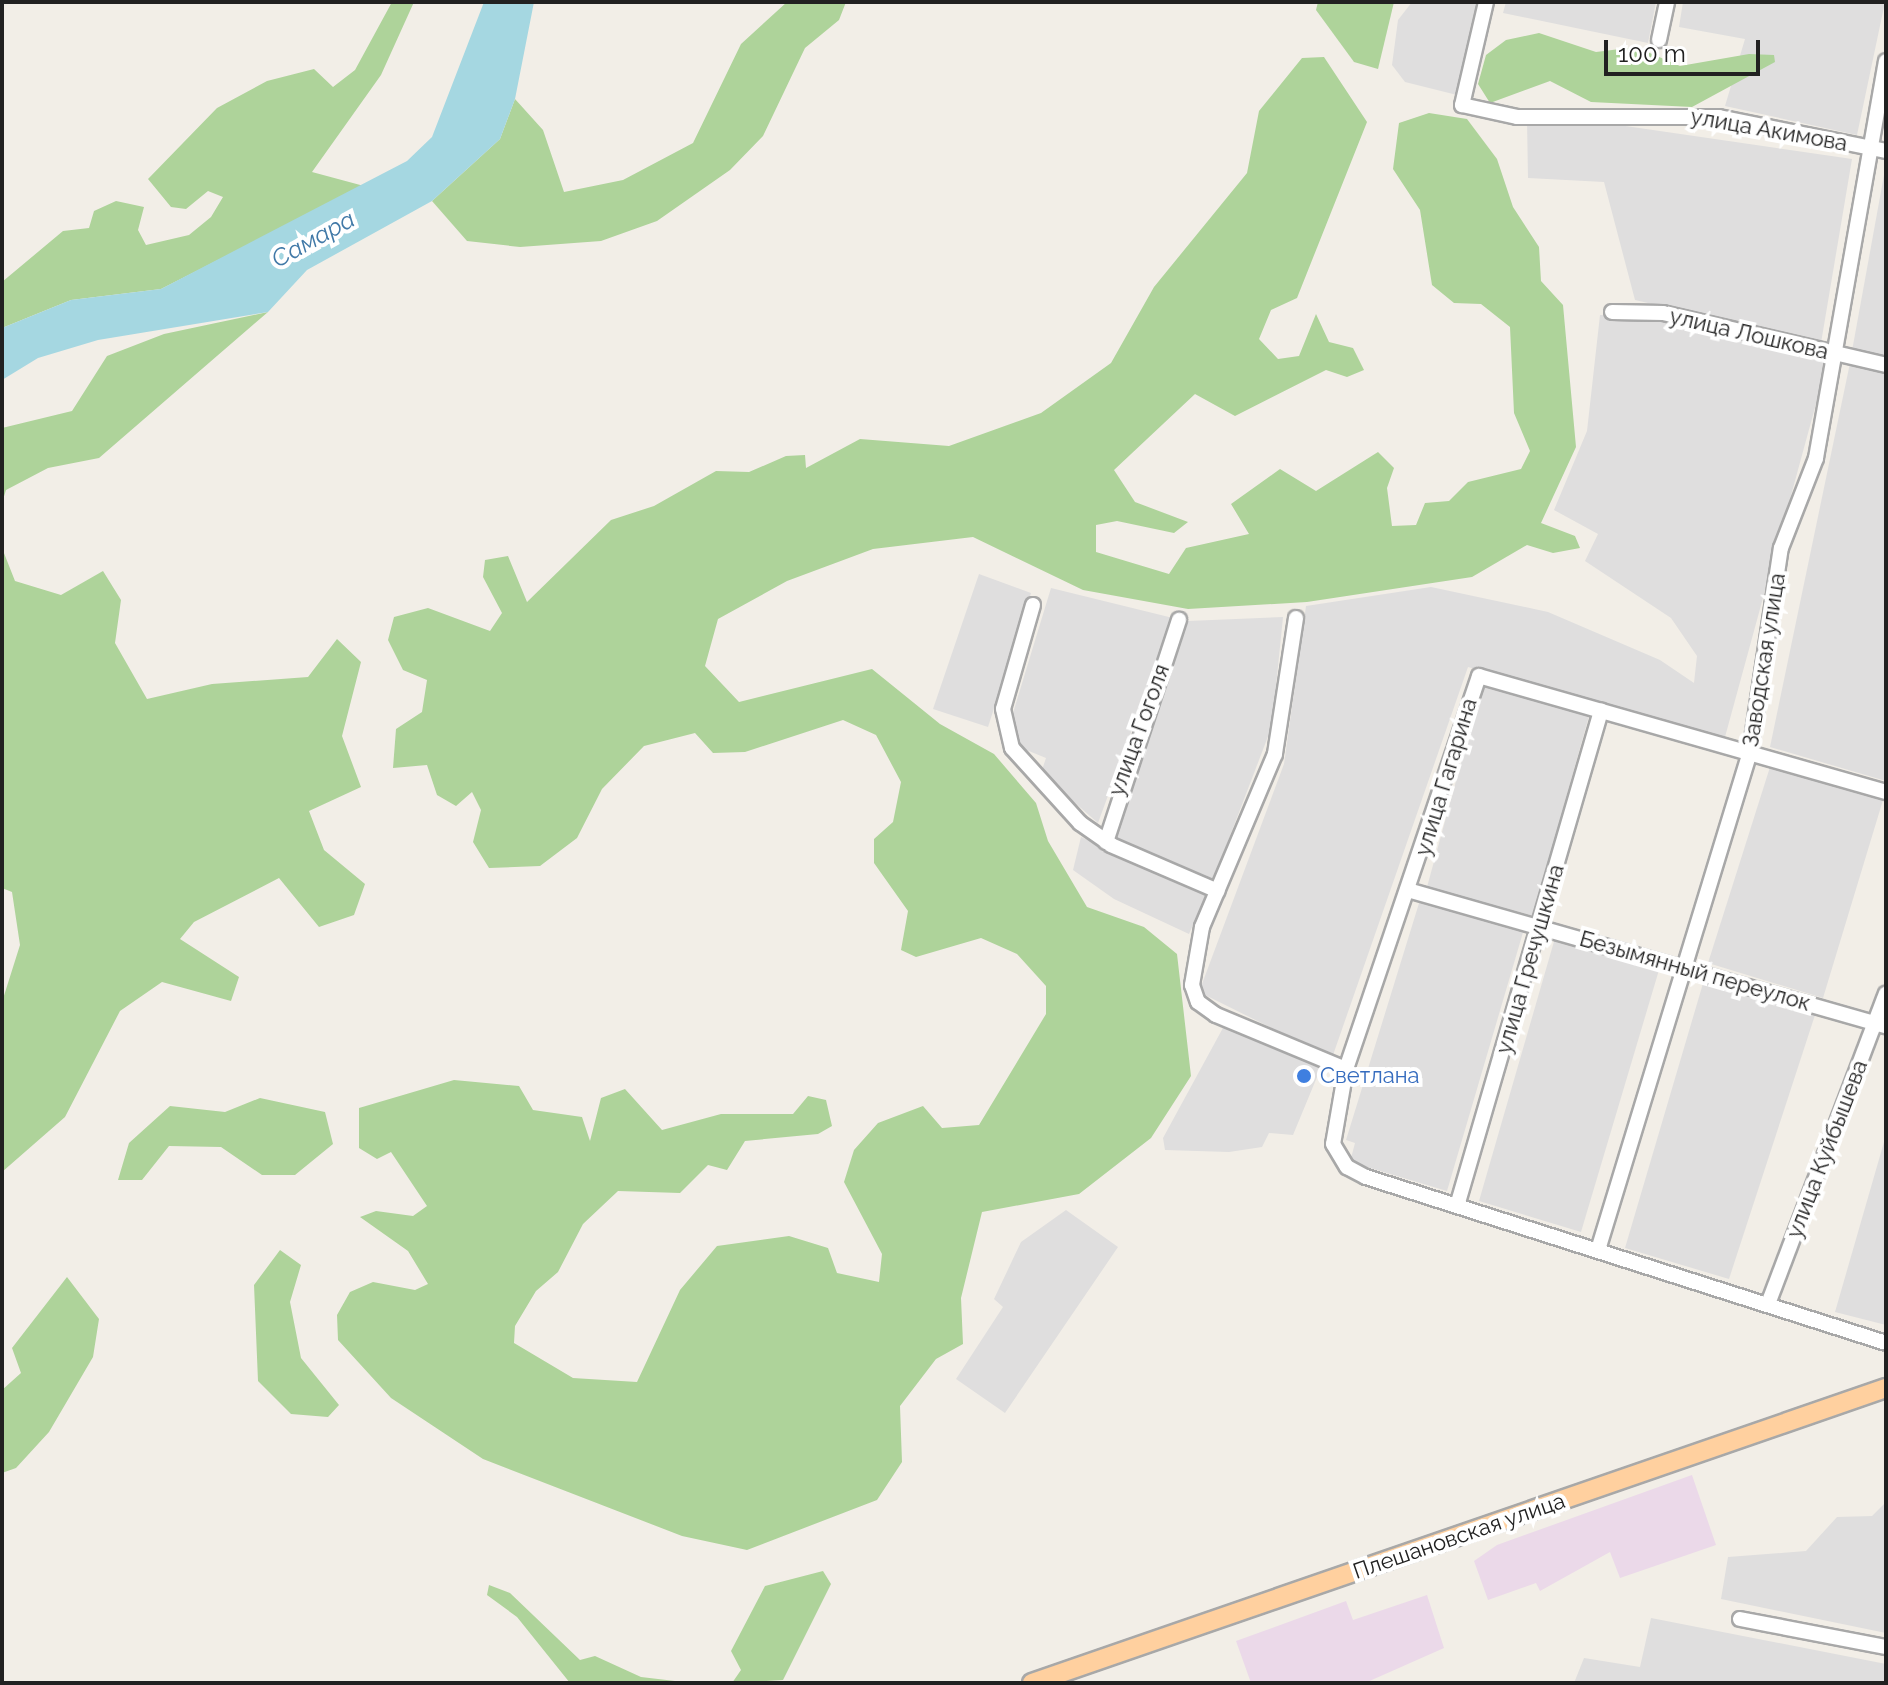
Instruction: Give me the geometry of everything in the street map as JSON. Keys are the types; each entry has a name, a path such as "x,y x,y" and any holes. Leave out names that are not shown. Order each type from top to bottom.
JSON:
{"main road":[{"name":"Плешановская улица","path":"1032,1683 1886,1388"}],"street":[{"name":"улица Акимова","path":"1486,2 1462,105 1517,117 1719,117 1886,151"},
{"path":"1659,40 1667,2"},
{"name":"Заводская улица","path":"1598,1250 1750,752 1781,548 1816,458 1886,61"},
{"name":"улица Лошкова","path":"1612,312 1663,313 1886,365"},
{"path":"1033,605 1004,726 1042,784 1106,842 1218,891"},
{"path":"1296,618 1275,754 1202,927 1192,985 1198,1002 1216,1015 1346,1069"},
{"name":"улица Гоголя","path":"1106,842 1179,620"},
{"name":"улица Гагарина","path":"1457,1206 1366,1177 1347,1167 1333,1144 1346,1069 1411,891 1479,676 1886,792"},
{"name":"улица Гречушкина","path":"1457,1206 1541,927 1601,711"},
{"name":"Безымянный переулок","path":"1411,891 1683,966 1881,1025"},
{"name":"улица Куйбышева","path":"1768,1304 1881,1025 1886,994"},
{"path":"1457,1206 1886,1343"},
{"path":"1740,1619 1886,1647"}],"shaded area":[{"path":"1412,2 1477,2 1457,95 1405,82 1392,65 1398,20"},
{"path":"1506,2 1656,2 1648,43 1503,13"},
{"path":"1683,2 1885,2 1857,135 1725,106 1745,39 1679,27"},
{"path":"1527,120 1598,122 1852,159 1821,343 1635,300 1604,182 1528,178"},
{"path":"1886,164 1886,359 1852,351"},
{"path":"1600,315 1652,317 1828,360 1725,737 1468,667 1332,1058 1199,992 1284,764 1306,606 1431,587 1548,612 1660,660 1694,683 1697,656 1671,618 1585,561 1598,534 1554,510 1587,431"},
{"path":"1850,363 1886,372 1886,781 1770,747"},
{"path":"979,574 1031,593 988,727 933,709"},
{"path":"1051,588 1173,618 1098,823 1041,773 1046,758 1019,747 1009,726"},
{"path":"1283,617 1272,726 1212,883 1114,841 1188,621"},
{"path":"1482,686 1589,716 1533,916 1427,887"},
{"path":"1770,767 1883,800 1823,998 1708,963"},
{"path":"1081,837 1207,893 1189,934 1114,899 1073,870"},
{"path":"1420,900 1524,929 1447,1191 1350,1162 1355,1143 1346,1140"},
{"path":"1555,938 1659,970 1581,1232 1479,1201"},
{"path":"1704,980 1815,1015 1729,1279 1625,1248"},
{"path":"1224,1026 1322,1065 1293,1135 1269,1133 1262,1147 1229,1152 1165,1150 1163,1138"},
{"path":"1886,1135 1886,1325 1835,1312"},
{"path":"1066,1210 1118,1247 1005,1413 956,1379 1003,1307 994,1299 1021,1242"},
{"path":"1692,1475 1716,1545 1620,1578 1610,1552 1540,1591 1536,1583 1488,1600 1474,1561 1497,1545"},
{"path":"1886,1502 1886,1633 1721,1599 1728,1557 1806,1551 1837,1517 1872,1516"},
{"path":"1427,1595 1444,1648 1365,1683 1251,1683 1236,1641 1346,1601 1353,1620"},
{"path":"1651,1618 1886,1664 1886,1683 1574,1683 1584,1658 1640,1667"}],"green space":[{"path":"392,2 414,2 381,75 312,172 364,186 161,289 71,300 2,328 2,282 63,231 89,228 94,211 116,201 144,207 138,230 146,245 189,235 211,217 223,197 208,191 186,209 171,207 148,179 217,108 267,81 314,69 333,87 355,70"},
{"path":"787,2 846,2 839,20 805,48 763,136 730,170 657,221 601,241 520,247 467,241 432,201 500,139 515,99 543,130 564,192 623,180 693,143 741,44"},
{"path":"1318,2 1394,2 1378,69 1354,62 1316,10"},
{"path":"1539,33 1596,52 1636,47 1680,66 1749,54 1774,55 1775,62 1692,107 1591,102 1550,81 1490,103 1478,84 1486,55 1506,40"},
{"path":"1324,57 1367,122 1297,298 1271,310 1259,339 1278,359 1299,356 1316,314 1329,342 1353,348 1364,370 1347,377 1326,370 1235,416 1195,394 1114,470 1135,502 1188,522 1174,533 1117,521 1096,525 1096,552 1169,574 1186,548 1249,534 1231,504 1280,469 1316,491 1378,452 1394,468 1387,488 1392,526 1416,525 1425,503 1449,501 1468,482 1521,469 1530,451 1514,413 1510,327 1481,304 1454,303 1432,285 1420,210 1393,169 1399,123 1429,113 1467,119 1497,159 1513,207 1539,247 1541,281 1563,305 1576,447 1541,523 1575,536 1580,548 1553,553 1527,545 1472,577 1307,602 1188,609 1083,590 973,537 873,549 787,581 718,619 705,666 739,702 872,669 940,724 994,754 1036,803 1048,841 1087,907 1144,927 1177,954 1191,1076 1151,1138 1079,1194 982,1212 961,1298 963,1344 936,1359 900,1406 902,1462 877,1500 747,1550 682,1536 483,1459 391,1398 338,1340 337,1315 350,1292 373,1282 415,1290 428,1284 408,1251 360,1217 376,1211 413,1216 427,1206 391,1152 377,1159 359,1148 359,1108 454,1080 519,1086 533,1110 582,1117 590,1141 601,1098 625,1089 662,1130 721,1114 793,1114 808,1096 826,1100 832,1126 818,1134 745,1141 727,1170 708,1165 680,1193 618,1191 583,1224 558,1272 536,1291 515,1326 514,1343 573,1378 637,1382 680,1290 717,1246 789,1236 828,1248 837,1273 879,1282 882,1254 844,1182 854,1150 878,1123 923,1106 942,1128 979,1125 1046,1014 1046,986 1017,954 981,938 916,957 901,950 908,911 874,863 874,839 893,822 901,782 876,735 843,720 745,752 713,753 695,733 644,746 602,789 577,838 540,866 489,868 473,842 481,810 472,792 456,806 437,795 427,765 393,768 396,729 422,712 427,680 403,670 388,640 394,617 428,608 490,631 502,613 483,577 485,560 508,556 527,602 611,520 654,506 716,471 749,472 786,456 805,455 806,468 860,439 949,446 1041,413 1111,363 1154,287 1247,173 1259,111 1302,58"},
{"path":"268,312 99,458 48,468 6,490 2,503 2,428 72,411 107,356 164,334"},
{"path":"2,548 15,581 61,595 103,571 121,600 115,643 147,699 212,684 308,677 337,639 361,662 342,736 361,787 309,811 324,850 365,884 354,915 319,927 279,878 194,922 180,939 239,977 231,1001 162,982 120,1011 65,1117 2,1172 2,1002 20,945 12,892 2,888"},
{"path":"260,1098 325,1112 333,1144 295,1175 262,1175 221,1147 169,1146 142,1180 118,1180 129,1143 170,1106 225,1112"},
{"path":"280,1250 301,1265 290,1302 301,1358 339,1405 328,1417 291,1414 258,1381 254,1285"},
{"path":"67,1277 99,1319 93,1357 49,1432 16,1468 2,1473 2,1390 21,1373 12,1348"},
{"path":"823,1571 831,1584 783,1680 732,1683 741,1670 731,1651 765,1586"},
{"path":"489,1585 510,1593 580,1660 595,1656 641,1677 692,1683 570,1683 517,1617 487,1595"}],"water":[{"name":"Самара","path":"484,2 534,2 515,99 500,139 432,201 307,270 268,312 98,340 38,358 2,380 2,328 71,300 161,289 407,161 432,137"}],"place":[{"name":"Светлана","path":"1304,1076"}]}
